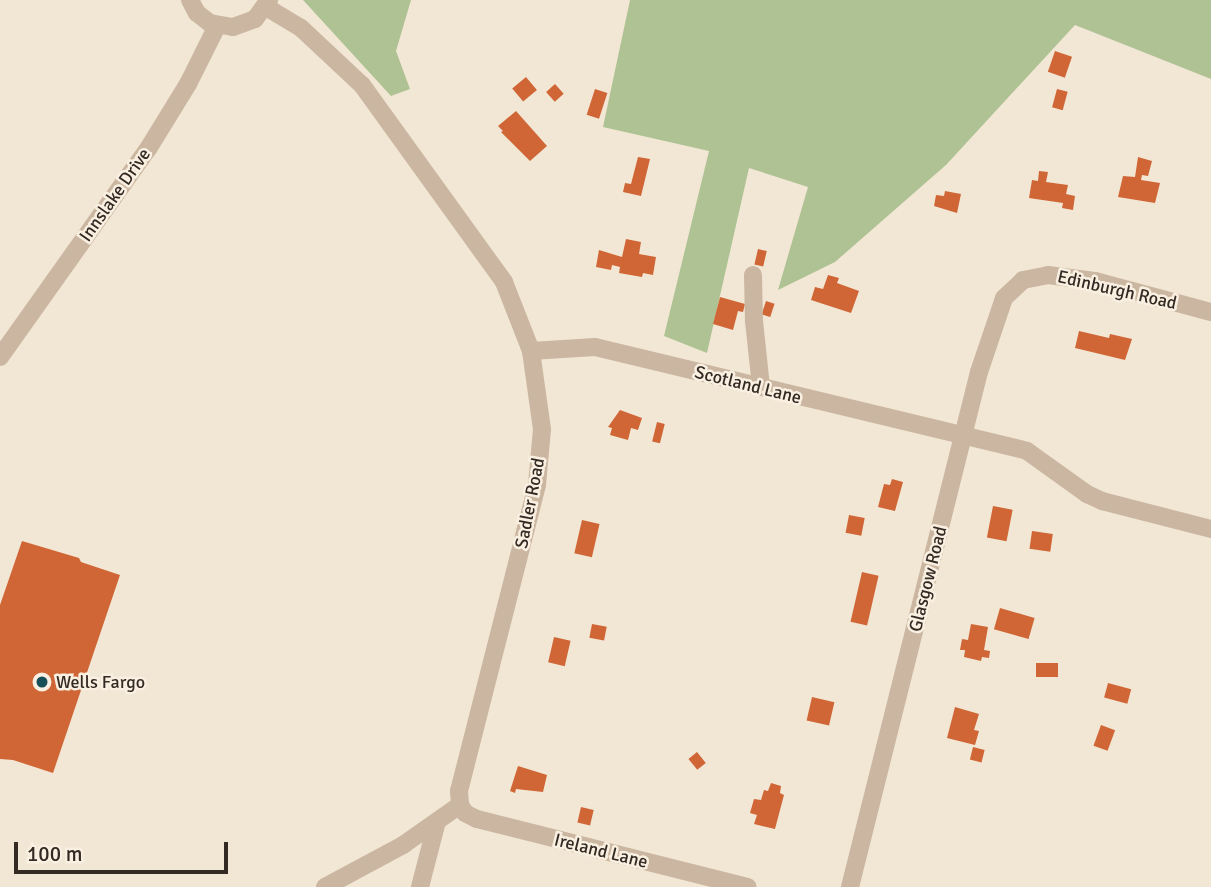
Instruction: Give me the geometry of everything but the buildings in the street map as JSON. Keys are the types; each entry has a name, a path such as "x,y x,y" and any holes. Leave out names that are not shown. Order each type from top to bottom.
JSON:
{"street":[{"path":"190,0 203,19 217,26 241,26 255,19 267,4"},
{"name":"Sadler Road","path":"267,4 317,41 362,85 504,282 531,351 542,429 537,485 459,791 460,805"},
{"name":"Innslake Drive","path":"0,357 148,149 188,84 217,26"},
{"path":"753,275 754,321 761,387"},
{"name":"Edinburgh Road","path":"1023,280 1048,275 1076,277 1211,312"},
{"name":"Glasgow Road","path":"850,887 995,316 1004,298 1023,280"},
{"name":"Scotland Lane","path":"531,351 595,347 963,438 1027,451 1087,494 1102,501 1211,529"},
{"path":"325,887 436,825 460,805"},
{"name":"Ireland Lane","path":"460,805 465,813 477,819 748,887"},
{"path":"420,887 436,825"}],"green space":[{"path":"303,0 411,0 396,51 410,89 391,96"},
{"path":"630,0 1211,0 1211,79 1075,25 946,165 835,262 778,290 808,187 749,168 707,353 664,336 709,151 603,127"}],"place":[{"name":"Wells Fargo","path":"42,682"}]}
